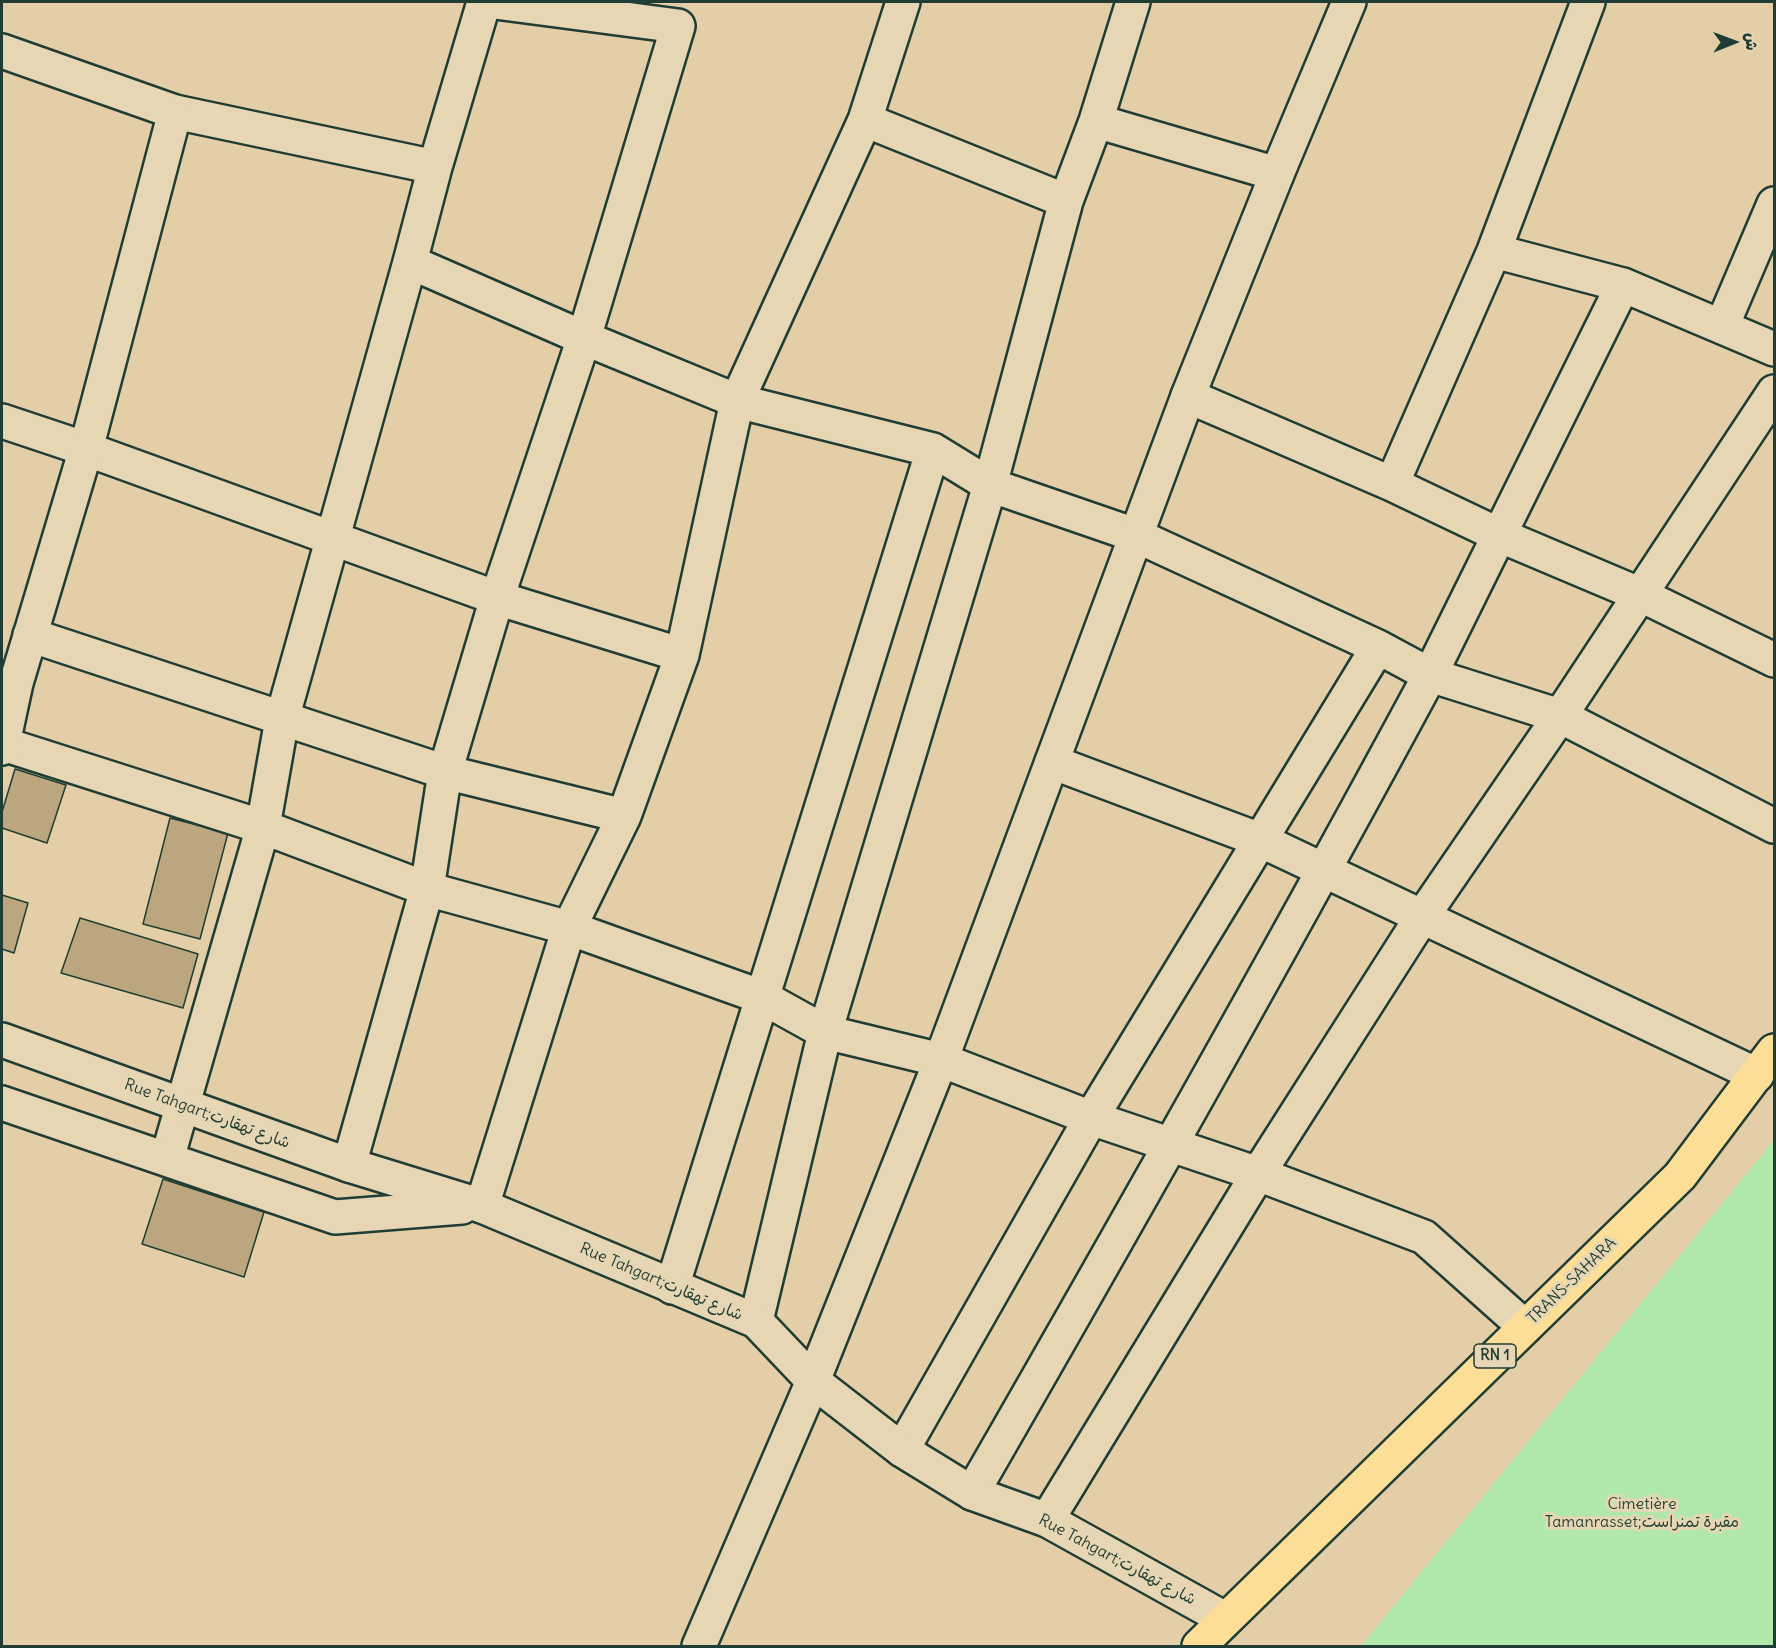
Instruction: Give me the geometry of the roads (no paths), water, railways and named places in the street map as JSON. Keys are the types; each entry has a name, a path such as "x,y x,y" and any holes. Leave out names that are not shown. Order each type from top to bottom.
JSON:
{"main road":[{"name":"TRANS-SAHARA","path":"1198,1647 1680,1176 1766,1063"}],"street":[{"path":"167,1159 263,827 282,719 435,167 484,2"},
{"path":"349,1165 428,889 445,772 497,598 584,338 680,14 495,2"},
{"path":"482,1206 569,928 624,816 682,655 737,401 865,120 903,2"},
{"path":"756,1321 825,1032 990,485 1066,201 1096,121 1133,2"},
{"path":"699,1647 813,1381 941,1060 1188,396 1349,2"},
{"path":"1392,484 1494,251 1588,2"},
{"path":"2,51 175,112 435,167"},
{"path":"175,112 86,449 30,635 9,680 2,746 263,827 428,889 569,928 762,998 825,1032 941,1060 1092,1118 1173,1143 1424,1237 1525,1327"},
{"path":"865,120 1066,201"},
{"path":"1096,121 1277,174"},
{"path":"1722,326 1774,204"},
{"path":"1494,251 1623,285 1774,349"},
{"path":"410,262 584,338 737,401 933,450 990,485 1135,536 1378,646 1430,675 1560,716 1774,826"},
{"path":"972,1493 1173,1143 1430,675 1623,285"},
{"path":"1047,1520 1258,1174 1422,916 1641,596 1774,392"},
{"path":"1188,396 1392,484 1499,535 1641,596 1774,660"},
{"path":"2,421 86,449 497,598 682,655"},
{"path":"672,1287 933,450"},
{"path":"30,635 445,772 624,816"},
{"path":"902,1450 1092,1118 1378,646"},
{"path":"1052,762 1260,840 1422,916 1766,1063"},
{"name":"Rue Tahgart;شارع تهقارت","path":"2,1040 349,1165 482,1206 756,1321 813,1381 902,1450 972,1493 1047,1520 1225,1619"},
{"name":"Rue Tahgart;شارع تهقارت","path":"2,1103 335,1217 482,1206"}],"park label":[{"name":"Cimetière Tamanrasset;مقبرة تمنراست","path":"1642,1513"}]}
